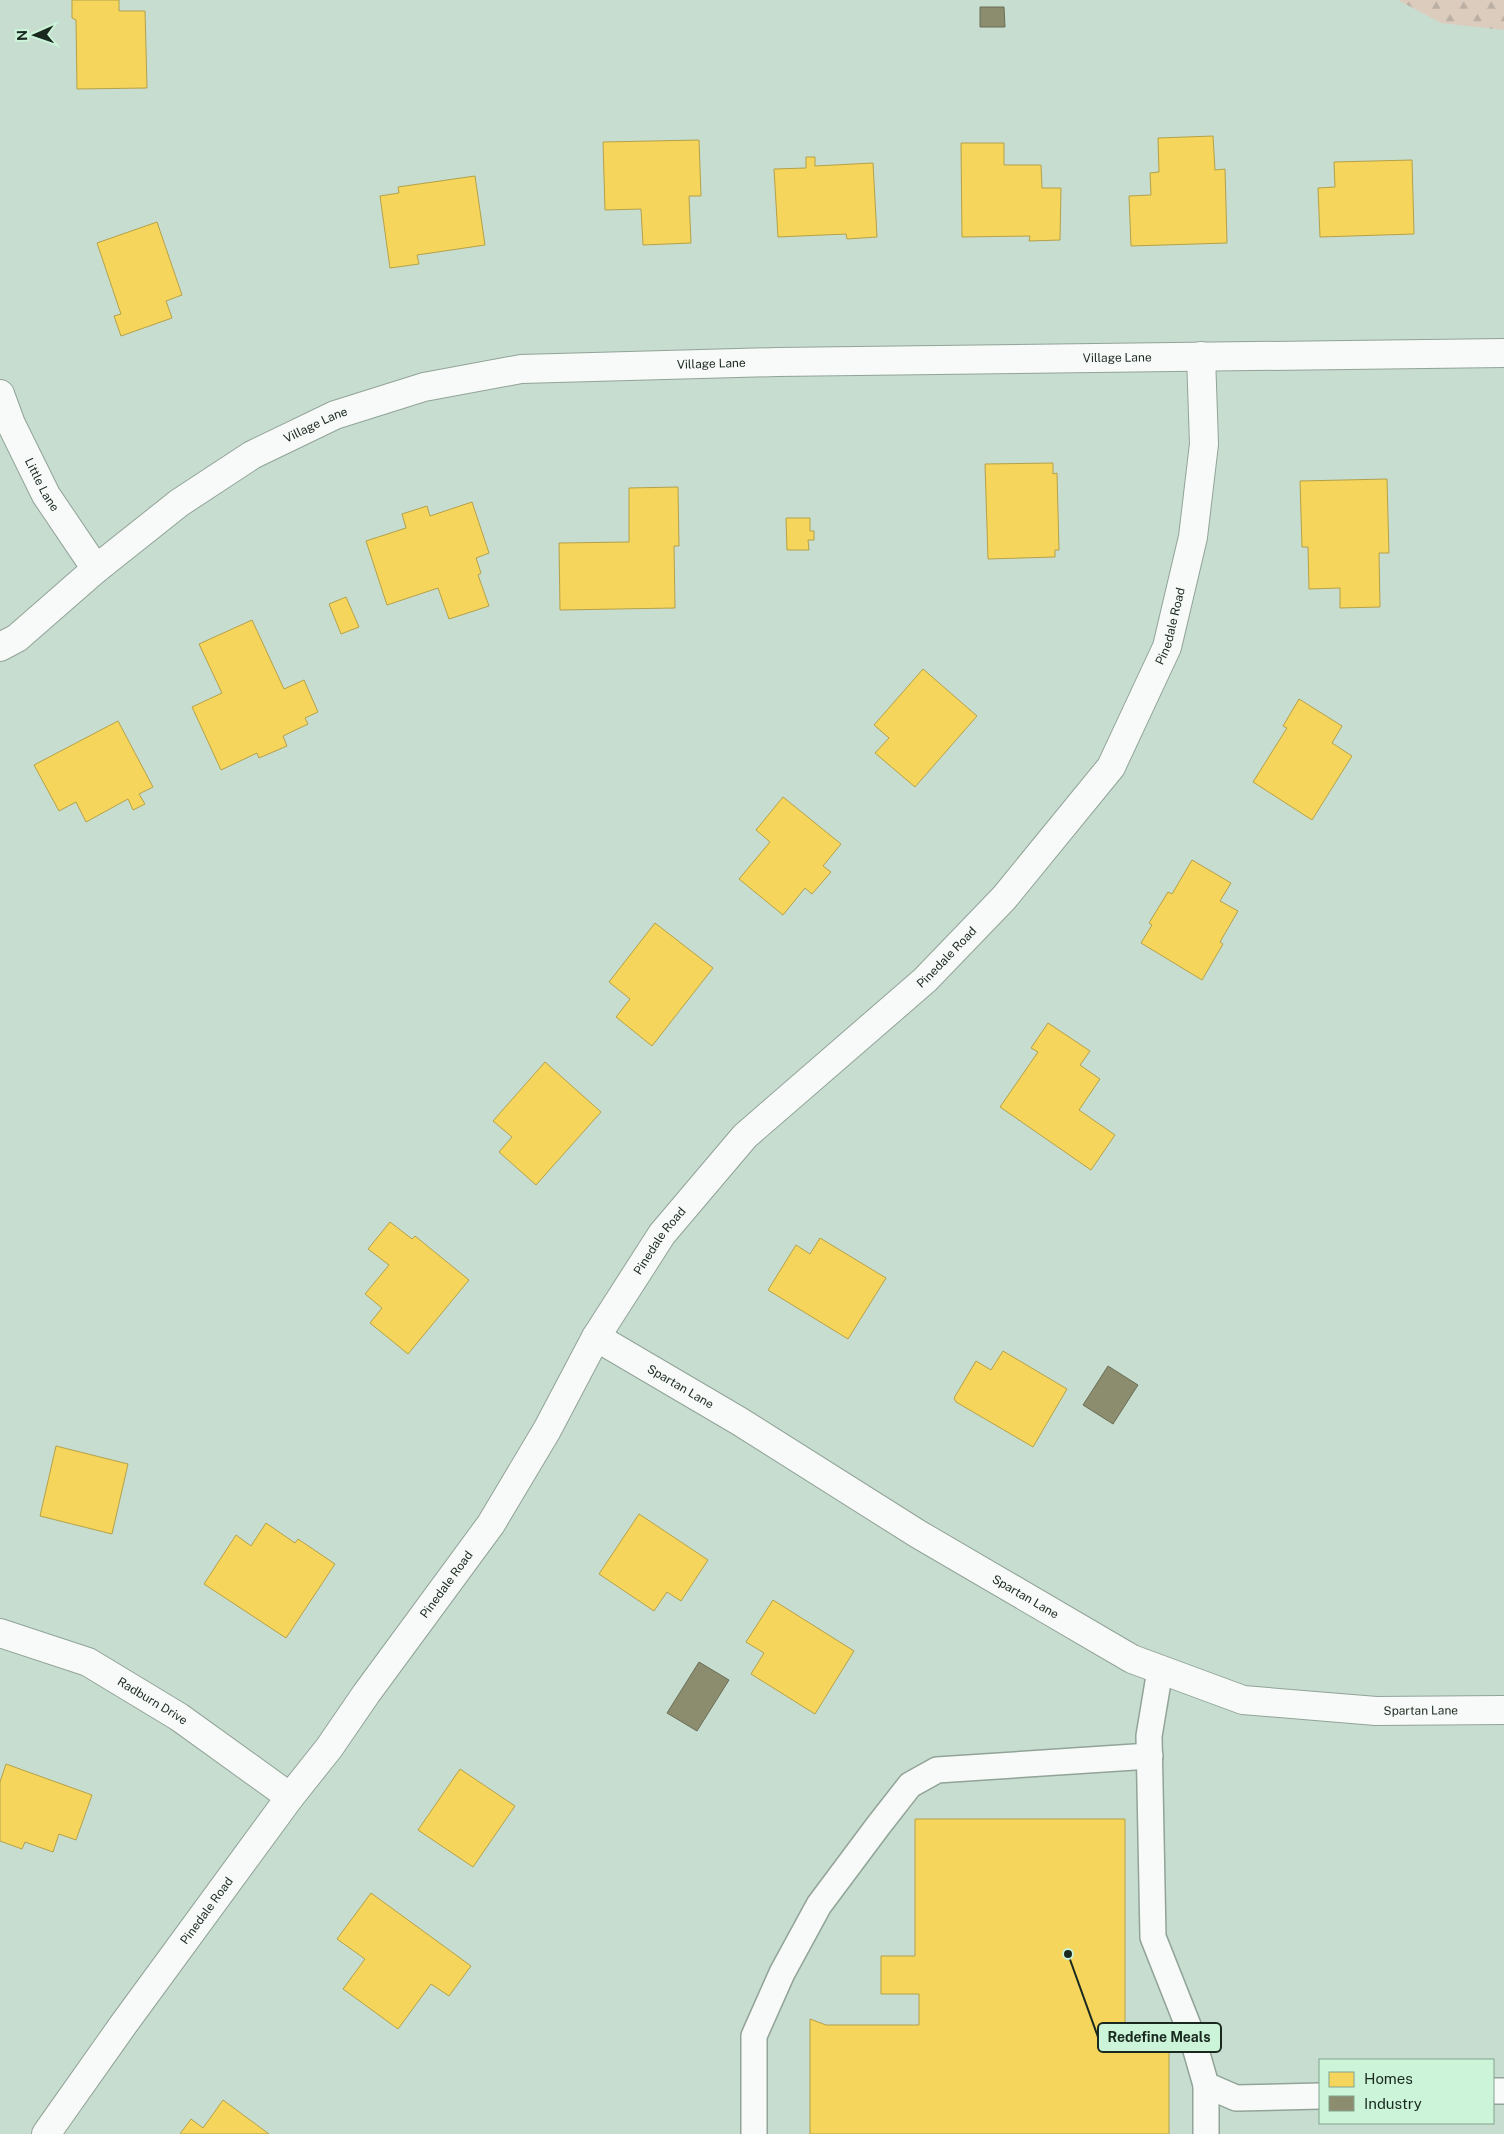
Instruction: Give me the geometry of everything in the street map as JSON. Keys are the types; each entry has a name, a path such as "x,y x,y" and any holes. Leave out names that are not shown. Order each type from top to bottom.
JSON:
{"street":[{"name":"Village Lane","path":"0,647 17,638 96,569 179,503 252,455 335,415 424,387 521,369 777,362 1504,353"},
{"name":"Pinedale Road","path":"46,2134 290,1797 330,1748 366,1694 491,1524 547,1430 596,1337 662,1234 745,1136 925,980 1004,898 1111,767 1168,647 1193,537 1204,444 1201,356"},
{"name":"Little Lane","path":"0,394 11,424 46,495 96,569"},
{"name":"Spartan Lane","path":"596,1337 739,1421 918,1534 1132,1659 1243,1700 1376,1712 1504,1710"},
{"name":"Radburn Drive","path":"0,1633 88,1662 179,1717 290,1797"}],"lane":[{"path":"1160,1670 1149,1736 1153,1937 1191,2033 1206,2085 1206,2134"},
{"path":"754,2134 754,2036 782,1973 819,1905 910,1785 937,1770 1150,1756"},
{"path":"1206,2085 1236,2098 1319,2096"}],"green space":[{"path":"1398,0 1504,0 1504,30 1441,23"}],"building: Homes":[{"path":"72,0 119,0 119,11 145,11 147,88 77,89 76,20 72,18"},
{"path":"1213,136 1215,170 1225,169 1227,243 1131,246 1129,196 1151,195 1150,173 1159,172 1158,138"},
{"path":"699,140 701,196 689,196 691,243 643,245 641,209 605,210 603,142"},
{"path":"961,143 1004,143 1004,165 1041,165 1042,188 1061,188 1060,240 1029,241 1030,236 962,237"},
{"path":"806,157 815,157 815,166 873,163 877,237 847,239 846,234 778,237 774,169 806,168"},
{"path":"1412,160 1414,234 1320,237 1318,188 1335,187 1334,162"},
{"path":"475,176 485,245 417,255 419,264 390,268 380,196 399,193 398,187"},
{"path":"157,222 182,295 166,301 172,318 121,336 114,316 121,314 97,243"},
{"path":"1053,463 1053,474 1057,473 1059,550 1055,550 1055,557 988,559 985,464"},
{"path":"1387,479 1389,553 1379,553 1380,607 1340,608 1340,588 1309,589 1308,547 1302,547 1300,481"},
{"path":"678,487 679,546 674,546 675,608 560,610 559,543 629,542 629,488"},
{"path":"472,502 489,553 476,558 481,573 478,575 489,606 449,619 438,588 387,605 366,541 406,528 402,514 427,506 430,516"},
{"path":"786,518 810,518 810,531 814,531 814,540 808,540 809,550 787,550"},
{"path":"346,597 359,627 341,634 329,604"},
{"path":"252,620 284,689 304,680 318,712 305,718 308,724 283,736 287,746 259,758 257,753 221,770 192,707 222,693 199,644"},
{"path":"923,669 977,716 915,787 875,753 889,738 874,725"},
{"path":"1299,699 1342,726 1332,743 1352,756 1312,820 1253,782 1287,728 1283,726"},
{"path":"118,721 153,787 139,794 145,804 133,810 128,799 86,822 76,802 59,811 34,765"},
{"path":"783,797 841,844 823,866 831,872 812,894 805,888 783,915 739,879 770,842 756,830"},
{"path":"1192,860 1231,883 1220,901 1238,911 1220,942 1223,944 1202,980 1141,943 1152,925 1149,923 1168,892 1172,894"},
{"path":"655,923 713,968 652,1046 616,1017 630,999 609,982"},
{"path":"1048,1023 1090,1051 1080,1065 1100,1079 1079,1110 1115,1135 1091,1170 1000,1107 1038,1052 1031,1048"},
{"path":"545,1062 601,1112 536,1185 499,1152 512,1137 493,1121"},
{"path":"390,1222 412,1239 415,1236 469,1280 408,1354 370,1323 382,1308 365,1294 389,1265 368,1249"},
{"path":"820,1238 886,1278 848,1339 768,1290 796,1245 810,1254"},
{"path":"1003,1351 1067,1389 1033,1447 956,1402 954,1398 976,1361 991,1370"},
{"path":"56,1446 128,1464 112,1534 40,1516"},
{"path":"639,1514 708,1560 681,1601 667,1592 654,1611 599,1574"},
{"path":"266,1523 295,1543 298,1539 335,1564 286,1638 204,1584 236,1535 251,1546"},
{"path":"773,1600 854,1651 815,1714 751,1674 764,1653 746,1642"},
{"path":"6,1764 92,1795 76,1840 59,1834 53,1852 25,1842 22,1849 0,1841 0,1782"},
{"path":"460,1769 515,1806 473,1867 418,1830"},
{"path":"915,1819 1125,1819 1125,2043 1169,2043 1169,2134 810,2134 810,2019 826,2025 919,2025 919,1994 881,1994 881,1956 915,1956"},
{"path":"371,1893 471,1966 449,1996 431,1984 398,2029 343,1989 365,1959 337,1939"},
{"path":"223,2100 269,2134 180,2134 191,2119 203,2128"}],"building: Industry":[{"path":"980,7 1004,7 1005,27 980,27"},
{"path":"1108,1366 1138,1385 1113,1424 1083,1405"},
{"path":"699,1662 729,1680 697,1731 667,1713"}],"place":[{"name":"Redefine Meals","path":"1068,1954"}]}
